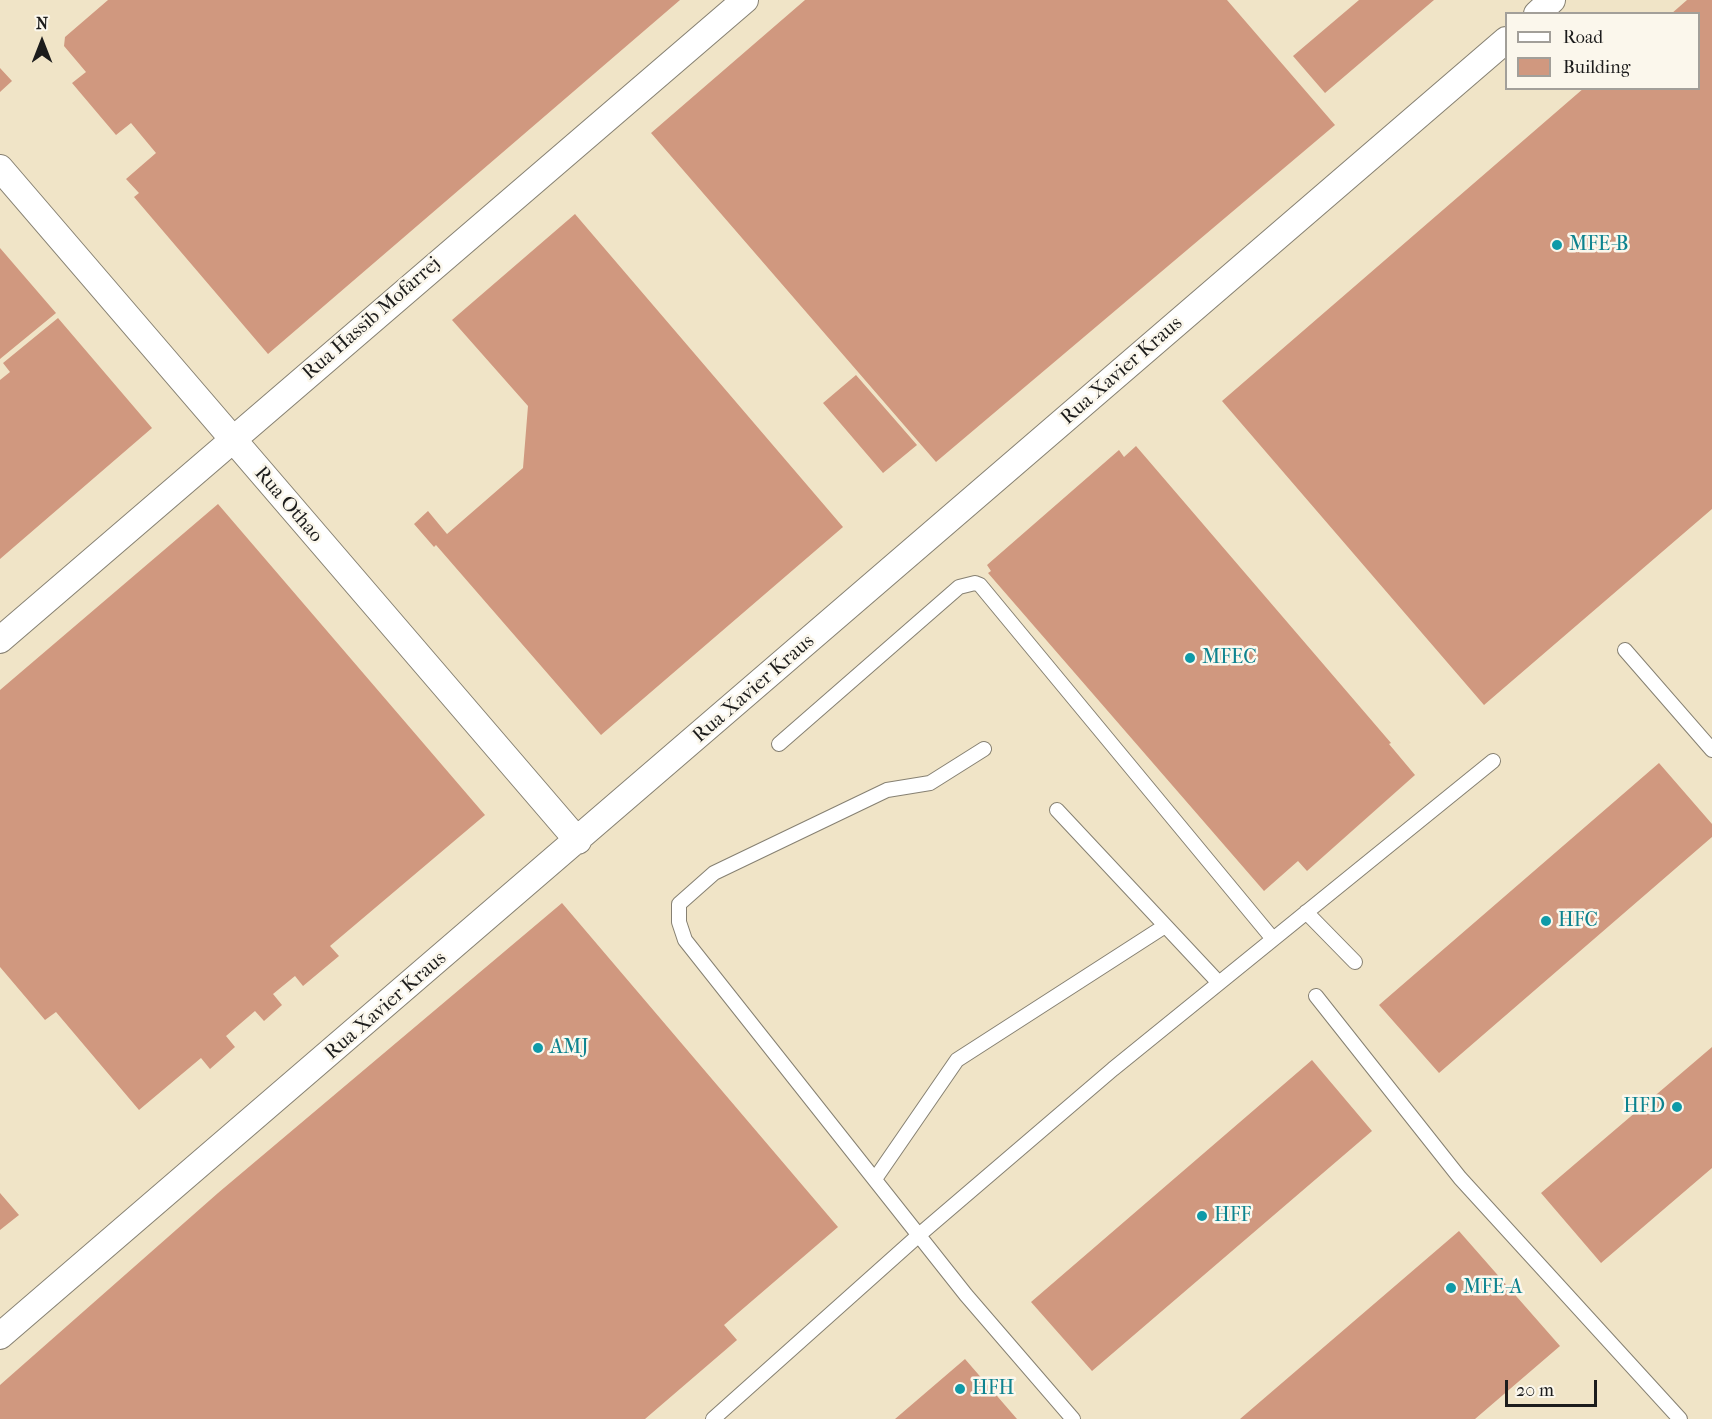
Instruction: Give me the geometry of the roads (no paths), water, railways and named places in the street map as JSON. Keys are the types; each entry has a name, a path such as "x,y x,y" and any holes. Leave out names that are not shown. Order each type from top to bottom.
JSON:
{"street":[{"name":"Rua Hassib Mofarrej","path":"0,640 745,0"},
{"path":"1539,12 1552,0"},
{"name":"Rua Xavier Kraus","path":"0,1336 578,841 1505,41"},
{"name":"Rua Othao","path":"0,168 578,841"}],"lane":[{"path":"779,744 959,587 975,583 981,585 1273,939"},
{"path":"1625,650 1712,750"},
{"path":"984,749 930,783 887,790 714,873 679,904 679,922 685,940 966,1294 1073,1419"},
{"path":"712,1419 919,1235 1113,1069 1492,761"},
{"path":"1057,810 1219,983"},
{"path":"1306,912 1355,962"},
{"path":"875,1179 957,1060 1165,926"},
{"path":"1316,996 1460,1178 1680,1419"}],"place":[{"name":"MFE-B","path":"1557,245"},
{"name":"MFEC","path":"1190,658"},
{"name":"HFC","path":"1546,921"},
{"name":"AMJ","path":"538,1048"},
{"name":"HFD","path":"1677,1107"},
{"name":"HFF","path":"1202,1216"},
{"name":"MFE-A","path":"1451,1288"},
{"name":"HFH","path":"960,1389"}]}
